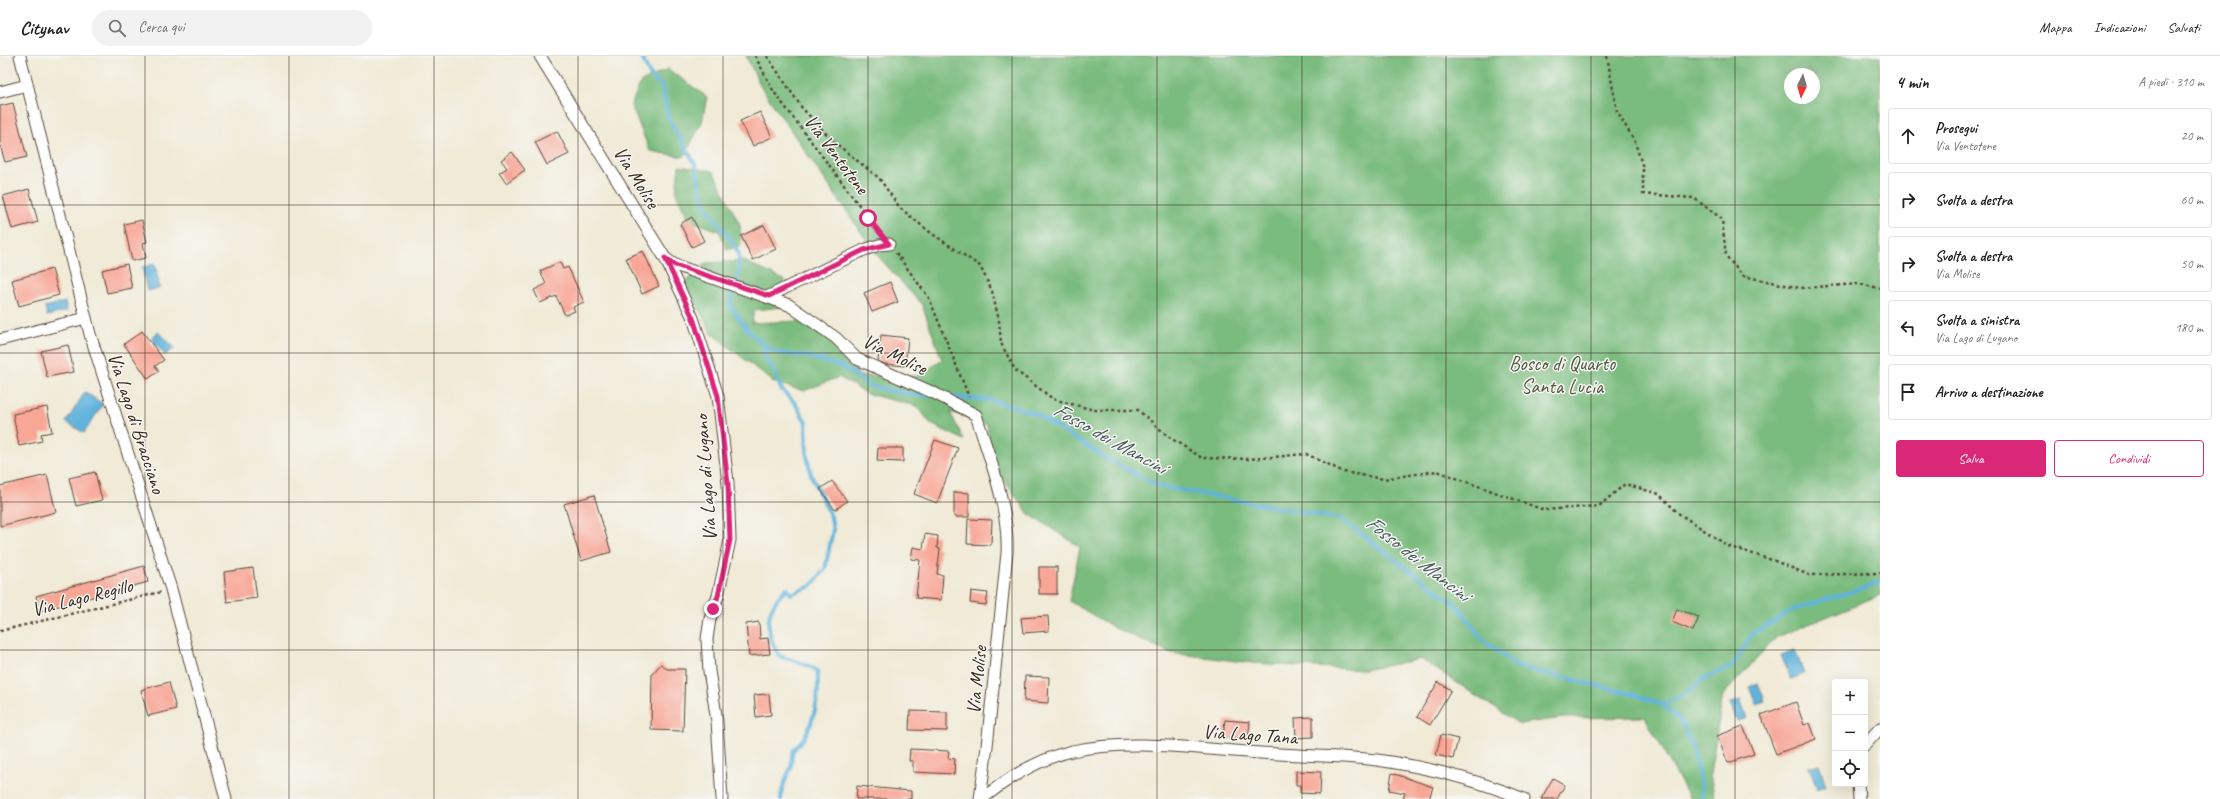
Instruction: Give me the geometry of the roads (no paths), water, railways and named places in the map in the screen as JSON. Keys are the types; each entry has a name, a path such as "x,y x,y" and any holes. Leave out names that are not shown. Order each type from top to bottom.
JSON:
{"street":[{"name":"Via Lago di Bracciano","path":"20,56 86,318 171,589 226,799"},
{"name":"Via Molise","path":"540,56 665,258 675,265 769,296 805,315 836,338 857,359 960,405 976,415 1004,505 1008,530 1007,554 981,799"},
{"path":"0,92 27,85"},
{"path":"769,296 864,250 889,244"},
{"name":"Via Lago di Lugano","path":"665,258 693,318 718,396 728,484 730,540 718,596 710,619 708,640 709,671 717,721 722,799"},
{"path":"0,340 86,318"},
{"path":"1868,742 1880,728"},
{"name":"Via Lago Tana","path":"981,799 1007,779 1046,760 1070,752 1115,745 1170,746 1376,760 1447,775 1524,799"},
{"path":"1858,787 1860,799"}],"water":[{"path":"155,264 160,288 147,291 142,267"},
{"path":"65,302 67,311 47,316 45,307"},
{"path":"158,332 175,348 165,355 151,338"},
{"path":"85,392 103,404 84,433 66,422"},
{"path":"1795,650 1804,674 1791,679 1781,655"},
{"path":"1758,683 1765,701 1756,704 1749,687"},
{"path":"1740,700 1747,718 1737,721 1730,703"},
{"path":"1819,764 1826,786 1817,789 1809,767"}],"waterway":[{"name":"Fosso dei Mancini","path":"641,56 650,75 662,87 668,117 696,166 701,193 707,209 731,240 739,254 739,271 730,305 750,333 774,352 810,357 843,367 870,386 908,394 930,396"},
{"path":"763,343 764,357 774,370 781,389 795,403 806,422 807,456 811,475 831,517 833,530 825,569 811,586 791,594 787,588 779,596 770,612 769,628 774,646 779,656 799,662 817,670 818,679 816,704 812,720 805,736 793,751 791,767 783,786 781,799"},
{"name":"Fosso dei Mancini","path":"949,397 991,400 1034,413 1109,460 1158,486 1341,519 1460,608 1480,637 1516,666 1636,695 1661,704 1673,713 1682,723 1693,749 1702,790 1701,799"},
{"path":"1661,704 1684,695 1704,678 1733,666 1752,634 1795,609 1880,583"}],"park label":[{"name":"Bosco di Quarto Santa Lucia","path":"1562,374"}]}
